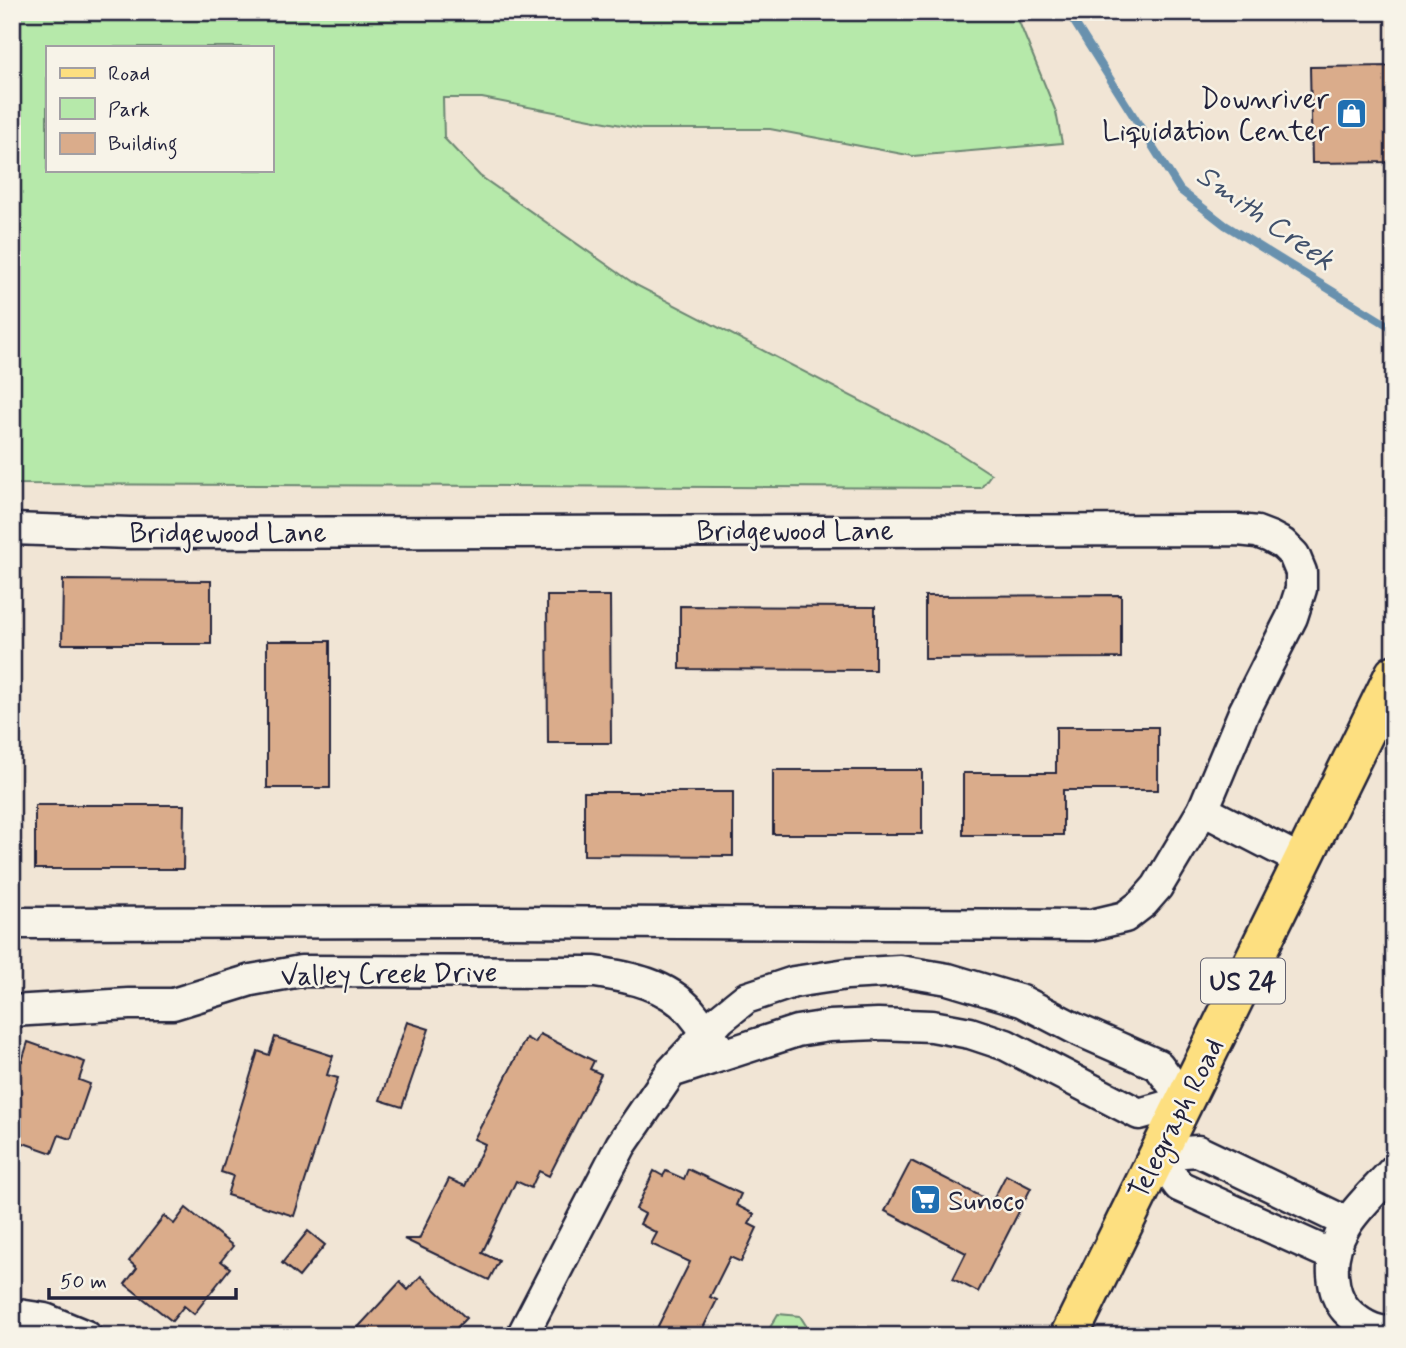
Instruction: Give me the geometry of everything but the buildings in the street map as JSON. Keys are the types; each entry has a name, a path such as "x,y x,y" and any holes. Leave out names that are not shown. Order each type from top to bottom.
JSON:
{"main road":[{"name":"Telegraph Road","path":"1069,1336 1302,861 1383,726 1394,674"}],"street":[{"name":"Bridgewood Lane","path":"12,529 130,533 1238,530 1256,532 1283,544 1294,555 1301,572 1301,589 1292,617 1244,712 1203,810 1157,887 1125,917 1091,925 12,923"},
{"path":"1203,810 1302,861"},
{"name":"Valley Creek Drive","path":"12,1011 173,1004 251,980 301,971 557,971 624,976 662,989 689,1009 716,1044"},
{"path":"522,1336 621,1145 671,1072 716,1044 829,1026 932,1026 970,1033 1006,1045 1139,1114 1185,1101 1158,1065 1076,1029 1023,1001 970,984 900,971 847,974 794,982 746,998 716,1044"},
{"path":"1006,1045 1023,1001"},
{"path":"1156,1154 1198,1151 1346,1222"},
{"path":"1156,1154 1179,1186 1332,1255"},
{"path":"1394,1170 1346,1222 1332,1255 1333,1285 1343,1307 1366,1327 1382,1332 1394,1332"},
{"path":"12,1314 46,1319 86,1336"}],"green space":[{"path":"12,12 1015,12 1056,112 1062,143 913,156 770,129 642,129 482,98 443,98 444,138 480,176 636,285 948,446 991,474 981,488 12,484"},
{"path":"778,1314 800,1316 807,1327 821,1336 765,1336"}],"waterway":[{"name":"Smith Creek","path":"1068,12 1180,190 1225,225 1394,329"}],"place":[{"name":"Downriver Liquidation Center","path":"1352,114"},
{"name":"Sunoco","path":"925,1200"}]}
